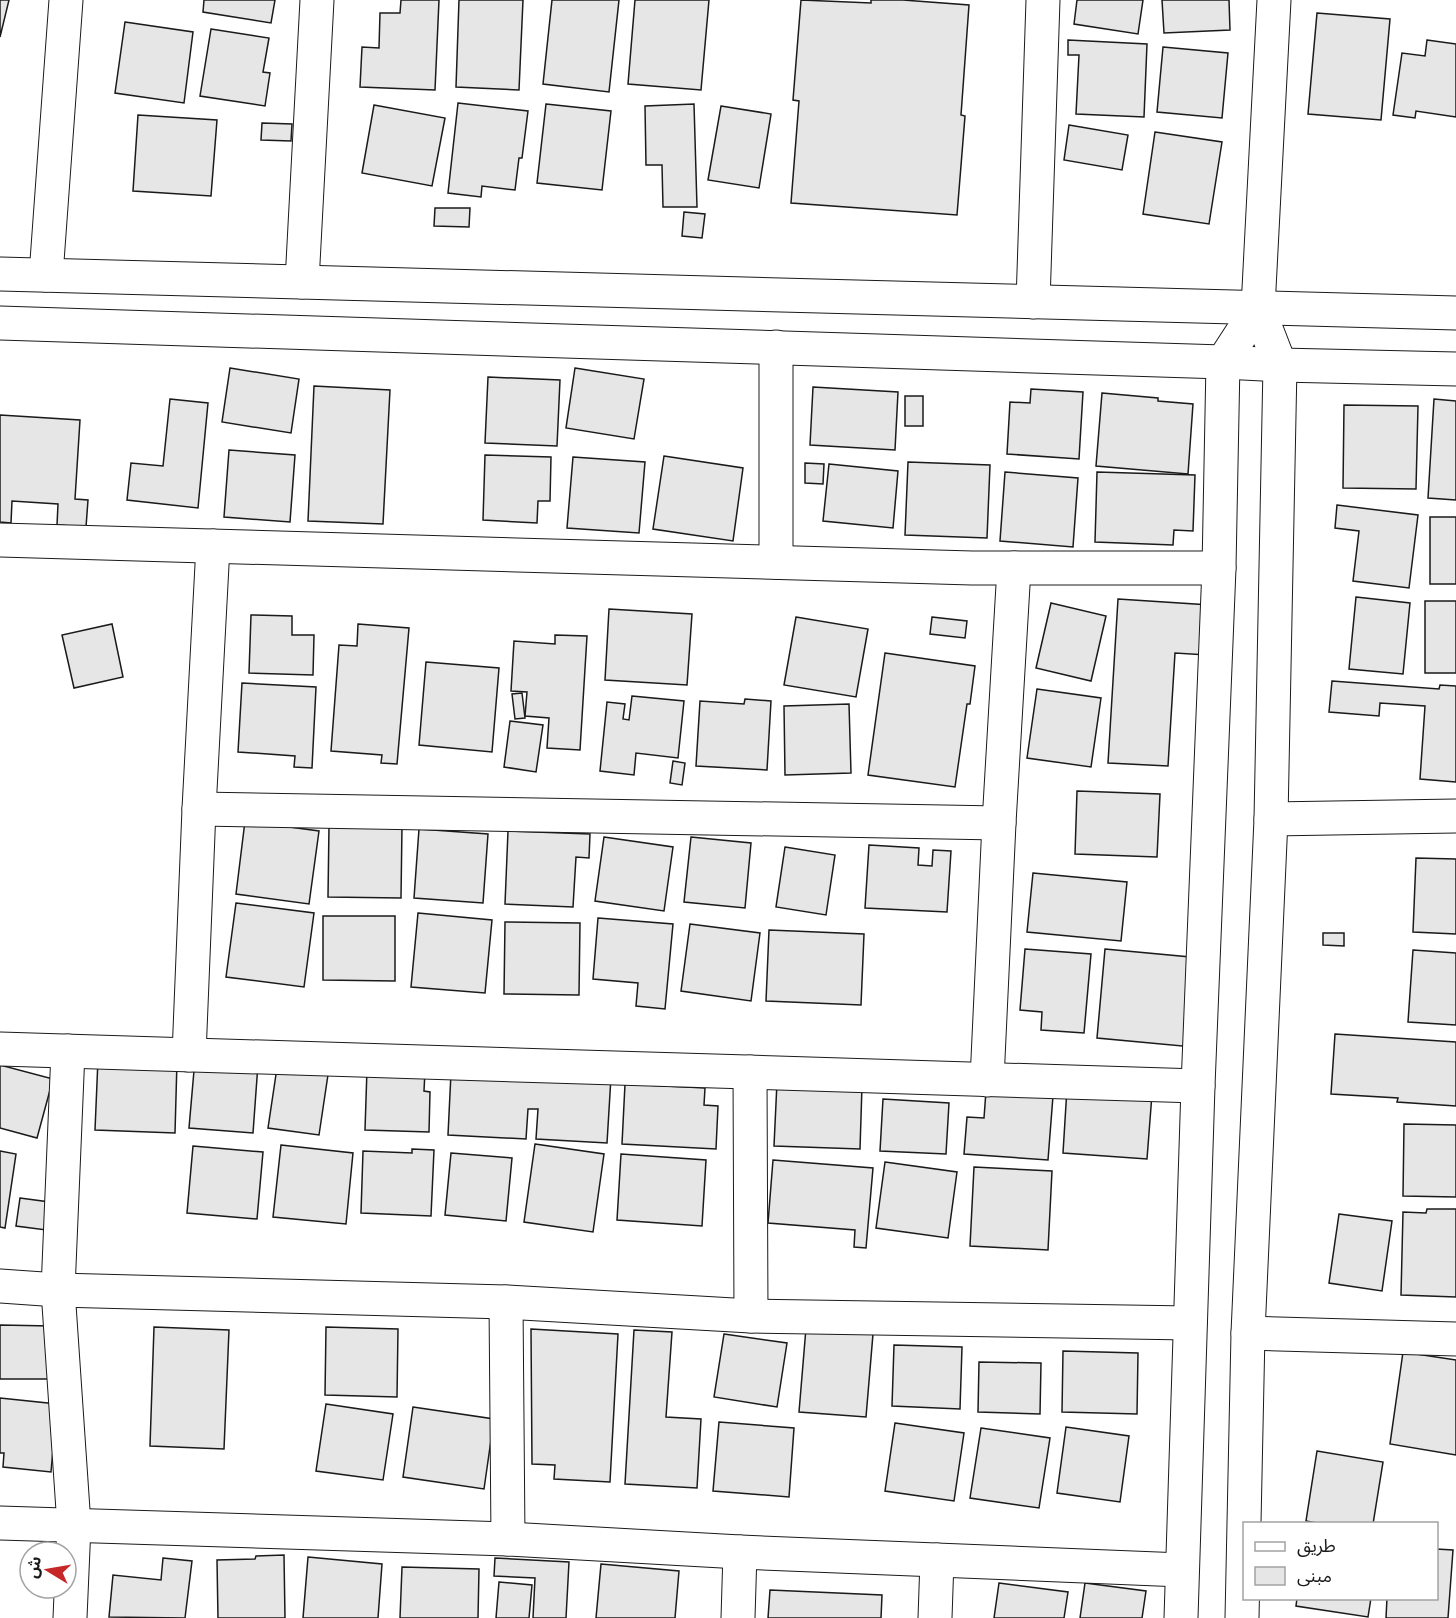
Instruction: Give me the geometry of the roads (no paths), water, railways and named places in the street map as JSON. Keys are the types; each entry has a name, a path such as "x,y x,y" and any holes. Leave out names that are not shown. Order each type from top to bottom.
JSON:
{"street":[{"path":"46,275 66,0"},
{"path":"302,282 318,0"},
{"path":"1033,302 1043,0"},
{"path":"1244,1522 1248,1333 1271,819 1280,365 1258,308 1275,0"},
{"path":"0,274 1456,313"},
{"path":"1181,1618 1198,1086 1219,567 1223,362 1258,308"},
{"path":"0,323 1456,369"},
{"path":"776,347 776,562"},
{"path":"0,540 1014,568 1219,567"},
{"path":"189,1055 213,546"},
{"path":"987,1080 1014,568"},
{"path":"199,809 999,823"},
{"path":"1271,819 1456,816"},
{"path":"0,1049 1198,1086"},
{"path":"68,1051 58,1290 74,1526 70,1618"},
{"path":"750,1072 751,1316"},
{"path":"0,1286 58,1290 506,1302 751,1316 1190,1323"},
{"path":"506,1302 508,1539"},
{"path":"1248,1333 1456,1339"},
{"path":"0,1523 508,1539 740,1552 1182,1570"},
{"path":"738,1618 740,1552"},
{"path":"935,1618 937,1560"},
{"path":"1242,1618 1243,1570"}]}
